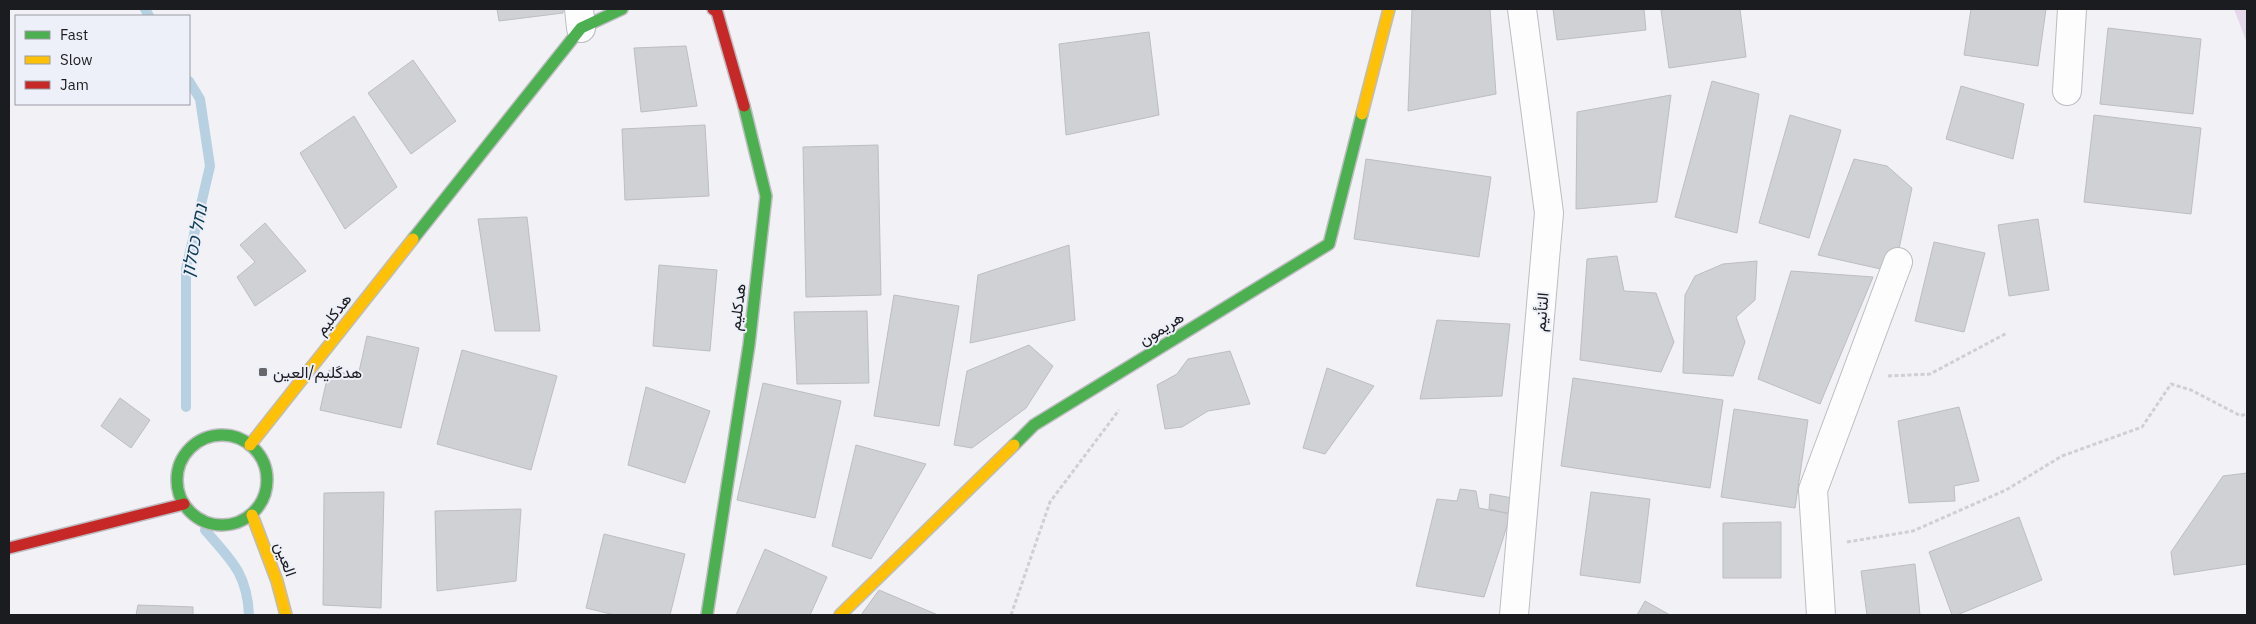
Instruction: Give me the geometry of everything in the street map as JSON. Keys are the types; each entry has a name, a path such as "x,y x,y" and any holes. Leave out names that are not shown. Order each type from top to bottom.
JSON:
{"street":[{"name":"هدكليم","path":"250,445 580,18 622,9"},
{"name":"هدكليم","path":"707,615 749,345 766,196 739,85 717,12 712,9"},
{"name":"هريمون","path":"840,615 1034,425 1329,244 1389,9"},
{"name":"التأنيم","path":"1517,614 1549,213 1522,9"},
{"path":"2067,91 2072,9"},
{"path":"1821,615 1813,490 1898,262"},
{"path":"221,435 236,437 250,445 261,457 266,472 266,488 262,502 252,515 238,523 214,525 200,519 184,504 178,489 177,473 183,458 192,446 206,438 221,435"},
{"path":"9,548 184,504"},
{"name":"العين","path":"252,515 277,581 286,615"}],"path":[{"path":"1855,378 1930,374 2007,333"},
{"path":"1816,548 1913,531 2006,490 2062,456 2142,427 2171,384 2191,390 2241,416 2247,413"},
{"path":"1011,615 1050,502 1125,403"}],"shaded area":[{"path":"2234,9 2247,9 2247,43"}],"building":[{"path":"497,9 563,9 563,13 499,21"},
{"path":"1412,9 1490,9 1496,94 1408,111"},
{"path":"1553,9 1644,9 1646,30 1557,40"},
{"path":"1740,9 1746,57 1669,68 1661,10"},
{"path":"1971,9 2046,9 2038,66 1964,55"},
{"path":"2108,28 2201,39 2193,114 2100,104"},
{"path":"1149,32 1159,115 1066,135 1059,44"},
{"path":"686,46 697,106 641,112 634,48"},
{"path":"413,60 456,121 411,154 368,93"},
{"path":"1712,81 1759,94 1737,233 1675,217"},
{"path":"1961,86 2024,104 2013,159 1946,139"},
{"path":"1671,95 1657,202 1576,209 1577,112"},
{"path":"1790,115 1841,130 1809,238 1759,223"},
{"path":"2094,115 2201,128 2191,214 2084,202"},
{"path":"354,116 397,187 345,229 300,153"},
{"path":"705,125 709,196 625,200 622,129"},
{"path":"878,145 881,295 806,297 803,147"},
{"path":"1366,159 1491,177 1479,257 1354,239"},
{"path":"1854,159 1887,166 1912,188 1894,272 1818,255"},
{"path":"527,217 540,331 495,331 478,219"},
{"path":"2038,219 2049,290 2009,296 1998,225"},
{"path":"265,223 306,271 255,306 237,277 255,262 240,245"},
{"path":"1934,242 1985,253 1964,332 1915,321"},
{"path":"1069,245 1075,320 970,343 978,275"},
{"path":"1617,256 1624,291 1656,293 1674,342 1661,372 1580,360 1587,259"},
{"path":"1757,261 1755,300 1736,317 1745,342 1733,376 1683,373 1685,295 1695,276 1723,264"},
{"path":"659,265 717,270 710,351 653,346"},
{"path":"1791,271 1873,277 1820,404 1758,379"},
{"path":"894,295 959,306 939,426 874,416"},
{"path":"867,311 869,383 797,384 794,312"},
{"path":"1437,320 1510,324 1502,396 1420,399"},
{"path":"367,336 419,348 401,428 320,410 329,370 358,376"},
{"path":"1029,345 1053,366 1026,408 972,448 954,445 967,371"},
{"path":"462,350 557,376 531,470 437,444"},
{"path":"1230,351 1250,404 1208,411 1182,427 1165,429 1157,385 1177,374 1188,359"},
{"path":"1327,368 1374,386 1325,454 1303,448"},
{"path":"1573,378 1723,400 1710,488 1561,466"},
{"path":"763,383 841,401 815,518 737,500"},
{"path":"646,387 710,411 685,483 628,465"},
{"path":"120,398 150,420 131,448 101,426"},
{"path":"1959,407 1979,481 1954,486 1955,501 1909,503 1898,421"},
{"path":"1734,409 1808,420 1795,508 1721,497"},
{"path":"856,445 926,464 871,559 832,546"},
{"path":"2247,473 2247,564 2174,575 2171,552 2223,476"},
{"path":"1460,489 1476,491 1479,508 1511,514 1484,597 1416,586 1437,499 1457,501"},
{"path":"384,492 381,608 323,605 324,493"},
{"path":"1591,492 1650,499 1640,583 1580,575"},
{"path":"1490,494 1524,500 1511,514 1489,509"},
{"path":"521,509 516,581 437,591 435,511"},
{"path":"2019,517 2042,580 1957,615 1952,615 1929,552"},
{"path":"1781,522 1781,578 1723,578 1723,523"},
{"path":"604,534 685,554 670,615 615,615 586,608"},
{"path":"765,549 827,577 810,615 736,615"},
{"path":"1915,564 1920,615 1867,615 1861,571"},
{"path":"879,590 938,615 861,615"},
{"path":"1645,601 1670,615 1637,615"},
{"path":"138,605 193,607 193,615 136,615"}],"waterway":[{"name":"נחל כסלון","path":"145,9 148,15"},
{"name":"נחל כסלון","path":"186,407 186,269 210,166 200,99 190,83"},
{"path":"205,530 236,568 245,588 249,615"}],"traffic: fast":[{"path":"413,239 581,28 622,9"},
{"path":"707,615 749,345 766,196 744,106"},
{"path":"1014,445 1034,425 1329,244 1362,114"},
{"path":"222,435 239,439 254,448 263,463 267,480 263,497 254,512 239,521 222,525 205,521 190,512 181,497 177,480 181,463 190,448 205,439 222,435"}],"traffic: slow":[{"path":"1362,114 1389,9"},
{"path":"250,445 413,239"},
{"path":"840,615 1014,445"},
{"path":"252,515 277,581 286,615"}],"traffic: jam":[{"path":"713,9 717,12 744,106"},
{"path":"9,548 184,504"}],"place":[{"name":"هدكَليم/العين","path":"263,372"}]}
